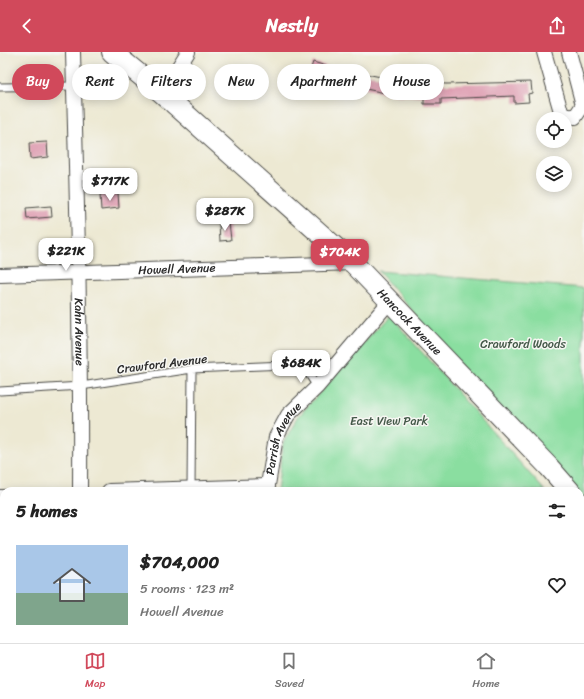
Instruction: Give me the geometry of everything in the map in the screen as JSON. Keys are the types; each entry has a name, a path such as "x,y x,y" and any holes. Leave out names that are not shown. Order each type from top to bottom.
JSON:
{"street":[{"name":"Kahn Avenue","path":"72,52 73,64"},
{"name":"Hancock Avenue","path":"112,52 137,72"},
{"path":"180,64 188,52"},
{"path":"544,52 562,114 575,117 582,105 569,52"},
{"name":"Kahn Avenue","path":"74,100 81,386 80,487"},
{"name":"Hancock Avenue","path":"170,100 353,263 566,487"},
{"name":"Howell Avenue","path":"0,275 353,263"},
{"name":"Parrish Avenue","path":"267,487 276,437 288,415 317,387 390,301"}],"lane":[{"path":"0,87 72,86"},
{"name":"Crawford Avenue","path":"0,392 81,386 192,369 286,365 306,368 317,387"},
{"path":"191,487 192,369"}],"green space":[{"name":"Crawford Woods","path":"378,271 584,288 584,487 566,487"},
{"name":"East View Park","path":"389,315 541,487 278,487 283,443 298,417"}],"building":[{"path":"371,75 379,77 379,92 371,90"},
{"path":"531,82 532,93 528,94 529,102 514,103 514,96 444,99 444,84"},
{"path":"424,100 441,100 441,104 424,104"},
{"path":"47,142 48,157 30,159 29,143"},
{"path":"118,193 119,208 101,210 100,195"},
{"path":"51,206 52,217 27,219 26,208"},
{"path":"229,222 231,240 220,241 219,223"}]}
